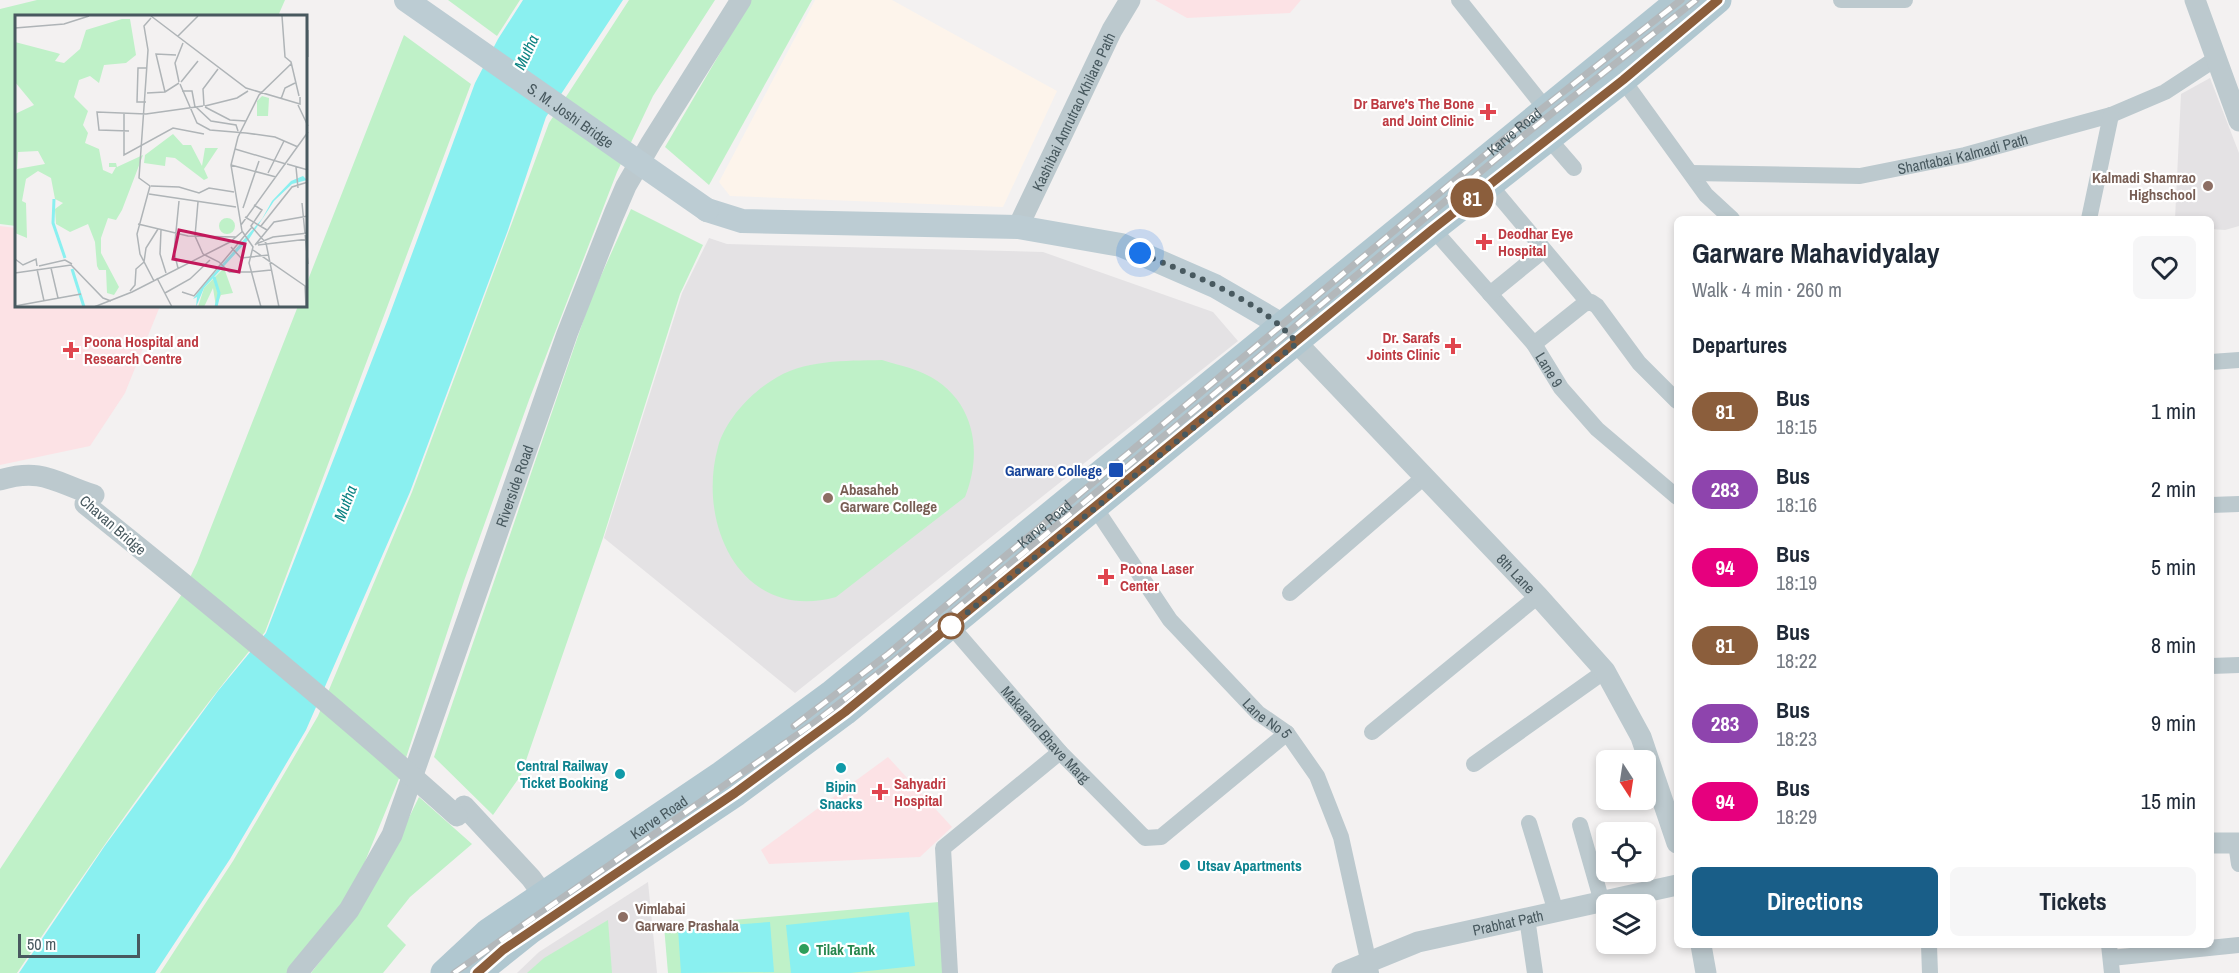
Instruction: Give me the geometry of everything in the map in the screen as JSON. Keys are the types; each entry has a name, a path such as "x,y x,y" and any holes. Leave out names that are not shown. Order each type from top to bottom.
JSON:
{"main road":[{"name":"S. M. Joshi Bridge","path":"406,0 707,210 742,221 1018,227 1121,245 1215,286 1290,334"},
{"name":"Karve Road","path":"444,973 488,932 544,907 735,793 845,712 1096,509 1545,108 1680,0"},
{"name":"Karve Road","path":"477,973 503,950 544,907 831,694 1290,334 1433,229 1623,80 1718,0"}],"street":[{"name":"Riverside Road","path":"297,973 349,910 392,835 567,334 610,224 626,186 651,143 741,0"},
{"name":"Kashibai Amrutrao Khilare Path","path":"1018,227 1112,30 1130,0"},
{"path":"1460,0 1545,108"},
{"path":"1841,0 1905,0"},
{"path":"2195,0 2239,121"},
{"name":"Shantabai Kalmadi Path","path":"1691,173 1860,176 1965,155 2111,115 2165,92 2217,58"},
{"path":"1623,80 1706,195 1729,216"},
{"path":"2090,216 2111,115"},
{"path":"1548,138 1574,168"},
{"path":"1489,184 1588,302 1597,306 1639,363 1674,398"},
{"name":"Lane 9","path":"1433,229 1534,344 1561,388 1597,429 1674,494"},
{"path":"1490,294 1544,250"},
{"path":"1534,344 1588,302"},
{"name":"8th Lane","path":"1290,334 1538,596 1605,671 1641,737 1674,834"},
{"path":"2214,362 2239,360"},
{"name":"Chavan Bridge","path":"0,480 26,473 41,475 84,496 392,741 461,811 544,907"},
{"path":"1290,593 1424,477"},
{"path":"2214,505 2239,504"},
{"name":"Lane No 5","path":"1096,509 1170,620 1258,712 1287,733 1317,776 1341,837 1370,967"},
{"path":"1372,732 1538,596"},
{"name":"Makarand Bhave Marg","path":"951,626 1060,752 1146,838 1161,837 1287,733"},
{"path":"2214,666 2239,665"},
{"path":"1474,764 1605,671"},
{"path":"950,973 943,848 1060,752"},
{"path":"1529,823 1556,912"},
{"path":"1580,825 1600,894"},
{"path":"2214,844 2238,850"},
{"name":"Prabhat Path","path":"1637,894 1674,886"},
{"name":"Prabhat Path","path":"1342,973 1370,967 1418,942 1596,903"},
{"path":"1527,918 1535,973"},
{"path":"2214,948 2239,945"},
{"path":"1702,948 1706,973"},
{"path":"1929,948 1930,973"},
{"path":"2111,959 2212,948"}],"shaded area":[{"path":"815,0 892,0 1057,91 1003,207 730,196 719,182"},
{"path":"1155,0 1301,0 1290,13 1187,18"},
{"name":"Kalmadi Shamrao Highschool","path":"2210,78 2239,153 2239,226 2225,230 2214,229 2214,216 2175,216 2181,94"},
{"name":"Poona Hospital and Research Centre","path":"0,226 15,228 15,308 159,308 125,393 90,446 0,465"},
{"name":"Abasaheb Garware College","path":"709,238 727,244 1043,252 1213,312 1238,341 795,693 604,538 682,293"},
{"name":"Sahyadri Hospital","path":"888,757 952,827 920,857 769,864 761,850"},
{"name":"Vimlabai Garware Prashala","path":"648,882 657,973 517,973 539,952"}],"green space":[{"path":"37,0 285,0 278,15 15,15 15,226 0,224 0,9"},
{"path":"448,0 520,0 497,36"},
{"path":"629,0 715,0 653,96 617,172 529,400 464,581 400,776 355,886 289,973 160,973 233,861 318,716 412,492 549,123"},
{"path":"751,0 812,0 709,185 665,147"},
{"path":"404,35 471,84 265,632 199,714 106,842 17,973 0,973 0,869 182,594 197,563 297,308 308,308 308,280"},
{"path":"631,209 703,245 680,294 603,538 521,775 493,815 434,757 591,298"},
{"path":"882,360 914,369 936,380 962,407 969,423 974,459 965,497 836,597 803,601 775,596 752,582 734,561 721,536 714,507 713,477 721,437 732,418 746,401 783,374 810,365"},
{"path":"419,797 472,844 410,897 387,926 406,945 383,973 311,973 342,932 370,888"},
{"name":"Tilak Tank","path":"939,902 945,973 668,973 664,926"},
{"path":"608,920 612,973 527,973 544,958"}],"water":[{"name":"Mutha","path":"523,0 623,0 546,117 508,230 410,492 306,730 230,859 155,973 19,973 104,847 218,691 266,633 388,319 475,83 498,39"},
{"path":"909,912 915,966 850,973 791,973 786,925"},
{"path":"770,922 774,972 681,973 678,929"}],"railway":[{"path":"794,726 888,654 1521,125 1681,0"},
{"path":"454,973 814,723 894,661 1527,133 1696,0"}],"bus line":[{"name":"81","path":"477,973 503,950 735,793 845,712 1096,509 1500,174 1623,80 1718,0"}],"place":[{"name":"Dr Barve's The Bone and Joint Clinic","path":"1488,112"},
{"name":"Kalmadi Shamrao Highschool","path":"2208,186"},
{"name":"Deodhar Eye Hospital","path":"1484,242"},
{"name":"Dr. Sarafs Joints Clinic","path":"1453,346"},
{"name":"Poona Hospital and Research Centre","path":"71,350"},
{"name":"Garware College","path":"1116,470"},
{"name":"Abasaheb Garware College","path":"828,498"},
{"name":"Poona Laser Center","path":"1106,577"},
{"name":"Bipin Snacks","path":"841,768"},
{"name":"Central Railway Ticket Booking","path":"620,774"},
{"name":"Sahyadri Hospital","path":"880,792"},
{"name":"Utsav Apartments","path":"1185,865"},
{"name":"Vimlabai Garware Prashala","path":"623,917"},
{"name":"Tilak Tank","path":"804,949"}],"route":[{"path":"951,626 1297,343 1282,325 1215,286 1140,253"}]}
